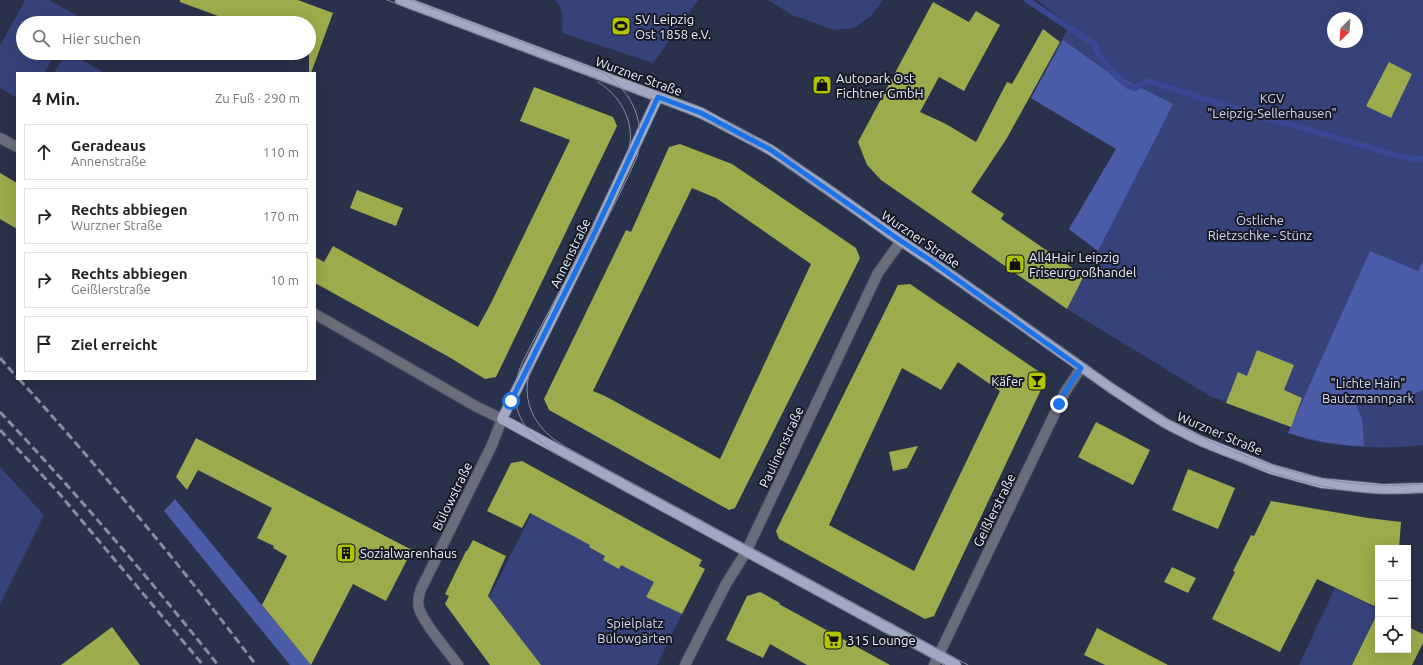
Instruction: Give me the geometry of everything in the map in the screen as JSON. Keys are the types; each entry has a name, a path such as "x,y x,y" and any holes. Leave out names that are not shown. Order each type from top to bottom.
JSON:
{"main road":[{"name":"Wurzner Straße","path":"400,0 701,113 771,150 930,260 1081,368 1158,419 1183,433 1271,469 1321,483 1383,489 1423,488"},
{"name":"Annenstraße","path":"502,419 594,234 658,97"},
{"path":"502,419 956,665"}],"street":[{"path":"0,138 16,147"},
{"name":"Paulinenstraße","path":"685,665 726,584 746,552 878,274 901,241"},
{"path":"316,315 502,419"},
{"name":"Geißlerstraße","path":"934,665 1065,392 1081,368"},
{"name":"Bülowstraße","path":"458,665 423,617 418,607 418,598 421,589 492,445 502,419"}],"green space":[{"path":"25,0 49,0 78,16 16,16"},
{"name":"SV Leipzig Ost 1858 e.V.","path":"555,0 698,0 653,63 562,33 563,20 560,8"},
{"path":"768,0 883,0 871,16 854,28 834,30 792,15"},
{"name":"Östliche Rietzschke - Stünz","path":"1037,0 1423,0 1423,445 1384,447 1344,446 1314,441 1288,433 1290,427 1210,396 1067,309 1098,251 1069,229 1116,149 1031,98 1070,25"},
{"path":"16,17 16,60 51,60 45,72 16,72 16,97 0,88 0,46"},
{"path":"1063,40 1105,70 1173,104 1098,251 1069,229 1116,149 1031,98"},
{"path":"62,60 82,60 103,72 55,72"},
{"name":"\"Lichte Hain\" Bautzmannpark","path":"1370,251 1418,271 1423,262 1423,390 1409,396 1355,401 1362,420 1364,446 1326,442 1288,433"},
{"path":"0,467 44,515 0,605"},
{"path":"175,499 311,665 290,665 164,511"},
{"name":"Spielplatz Bülowgärten","path":"533,511 663,574 652,599 682,614 657,665 540,665 489,598"},
{"path":"1335,588 1375,608 1375,617 1352,665 1299,665"}],"building":[{"path":"180,0 298,0 333,13 316,59 316,16 218,16 180,2"},
{"path":"933,2 969,22 976,11 1000,25 964,91 939,77 920,112 946,124 976,142 1007,82 1012,84 1043,29 1060,42 1007,138 971,192 1004,214 1001,219 1084,276 1067,309 881,180 867,165 858,142"},
{"path":"309,60 316,60 311,72 309,72"},
{"path":"1389,62 1412,74 1391,118 1366,106"},
{"path":"534,87 613,117 617,126 496,377 485,379 449,357 316,284 316,258 324,262 333,246 478,327 570,140 520,121"},
{"path":"680,144 732,164 856,248 860,258 735,508 729,510 549,410 544,399 626,230 631,232 669,147","holes":["692,188 716,198 811,264 720,459 605,396 593,391"]},
{"path":"0,173 16,182 16,228 0,219"},
{"path":"357,190 403,208 396,226 350,208"},
{"path":"910,284 1047,377 934,616 925,619 779,539 776,531 898,285","holes":["958,362 1000,391 914,571 829,525 902,368 941,390"]},
{"path":"1257,350 1294,365 1284,390 1302,398 1291,427 1226,403 1238,372 1247,376"},
{"path":"1096,422 1150,450 1133,485 1078,457"},
{"name":"Sozialwarenhaus","path":"196,438 412,550 386,601 353,584 311,665 262,605 287,556 273,548 274,546 257,538 272,508 198,470 187,490 176,477"},
{"path":"918,446 907,468 893,471 889,452"},
{"path":"522,461 702,560 699,566 705,569 682,614 646,597 654,582 621,565 619,569 603,560 605,556 589,547 590,545 530,513 522,528 487,511 511,463"},
{"path":"1188,469 1235,488 1218,529 1172,510"},
{"path":"1271,501 1368,518 1401,522 1399,545 1375,545 1374,606 1317,579 1280,652 1212,619 1251,535 1254,536"},
{"path":"473,540 506,556 488,596 541,665 490,665 445,604 449,596 445,594"},
{"path":"1172,567 1196,578 1188,593 1164,582"},
{"path":"760,592 890,665 807,665 770,644 763,658 726,640 747,596"},
{"path":"1375,618 1375,653 1411,653 1411,628 1423,634 1423,643 1412,665 1352,665"},
{"path":"112,627 140,665 61,665"},
{"path":"1097,628 1168,665 1105,665 1084,655"}],"waterway":[{"path":"1027,0 1094,44 1100,57 1110,70 1128,86 1135,88 1148,81 1250,113 1410,159 1423,159"}],"tram line":[{"path":"387,0 657,101 710,123 741,138 797,173 886,237 974,296 1123,402 1168,430 1189,440 1220,454 1264,470 1331,488 1376,493 1400,494 1423,492"},
{"path":"410,0 604,73 623,90 635,109 640,132 637,157 610,213 546,334 531,369 528,380 528,399 530,408 543,429 564,446 968,665"},
{"path":"608,73 703,108 770,146 822,179 1113,384 1183,428 1240,454 1269,465 1299,473 1330,480 1360,484 1423,484"},
{"path":"598,82 606,87 618,100 627,116 630,134 628,153 621,174 611,195 520,368 515,389 518,412 523,422 538,440 559,455 944,665"}],"railway":[{"path":"0,358 16,376"},
{"path":"20,380 141,520 256,665"},
{"path":"0,412 112,536 218,665"},
{"path":"0,430 57,491 203,665"}],"place":[{"name":"SV Leipzig Ost 1858 e.V.","path":"621,26"},
{"name":"Autopark Ost Fichtner GmbH","path":"822,85"},
{"name":"All4Hair Leipzig Friseurgroßhandel","path":"1015,264"},
{"name":"Käfer","path":"1037,381"},
{"name":"Sozialwarenhaus","path":"346,553"},
{"name":"315 Lounge","path":"833,640"}],"route":[{"path":"511,401 594,234 658,97 701,113 771,150 930,260 1081,368 1059,404"}],"park label":[{"name":"KGV \"Leipzig-Sellerhausen\"","path":"1272,106"}]}
